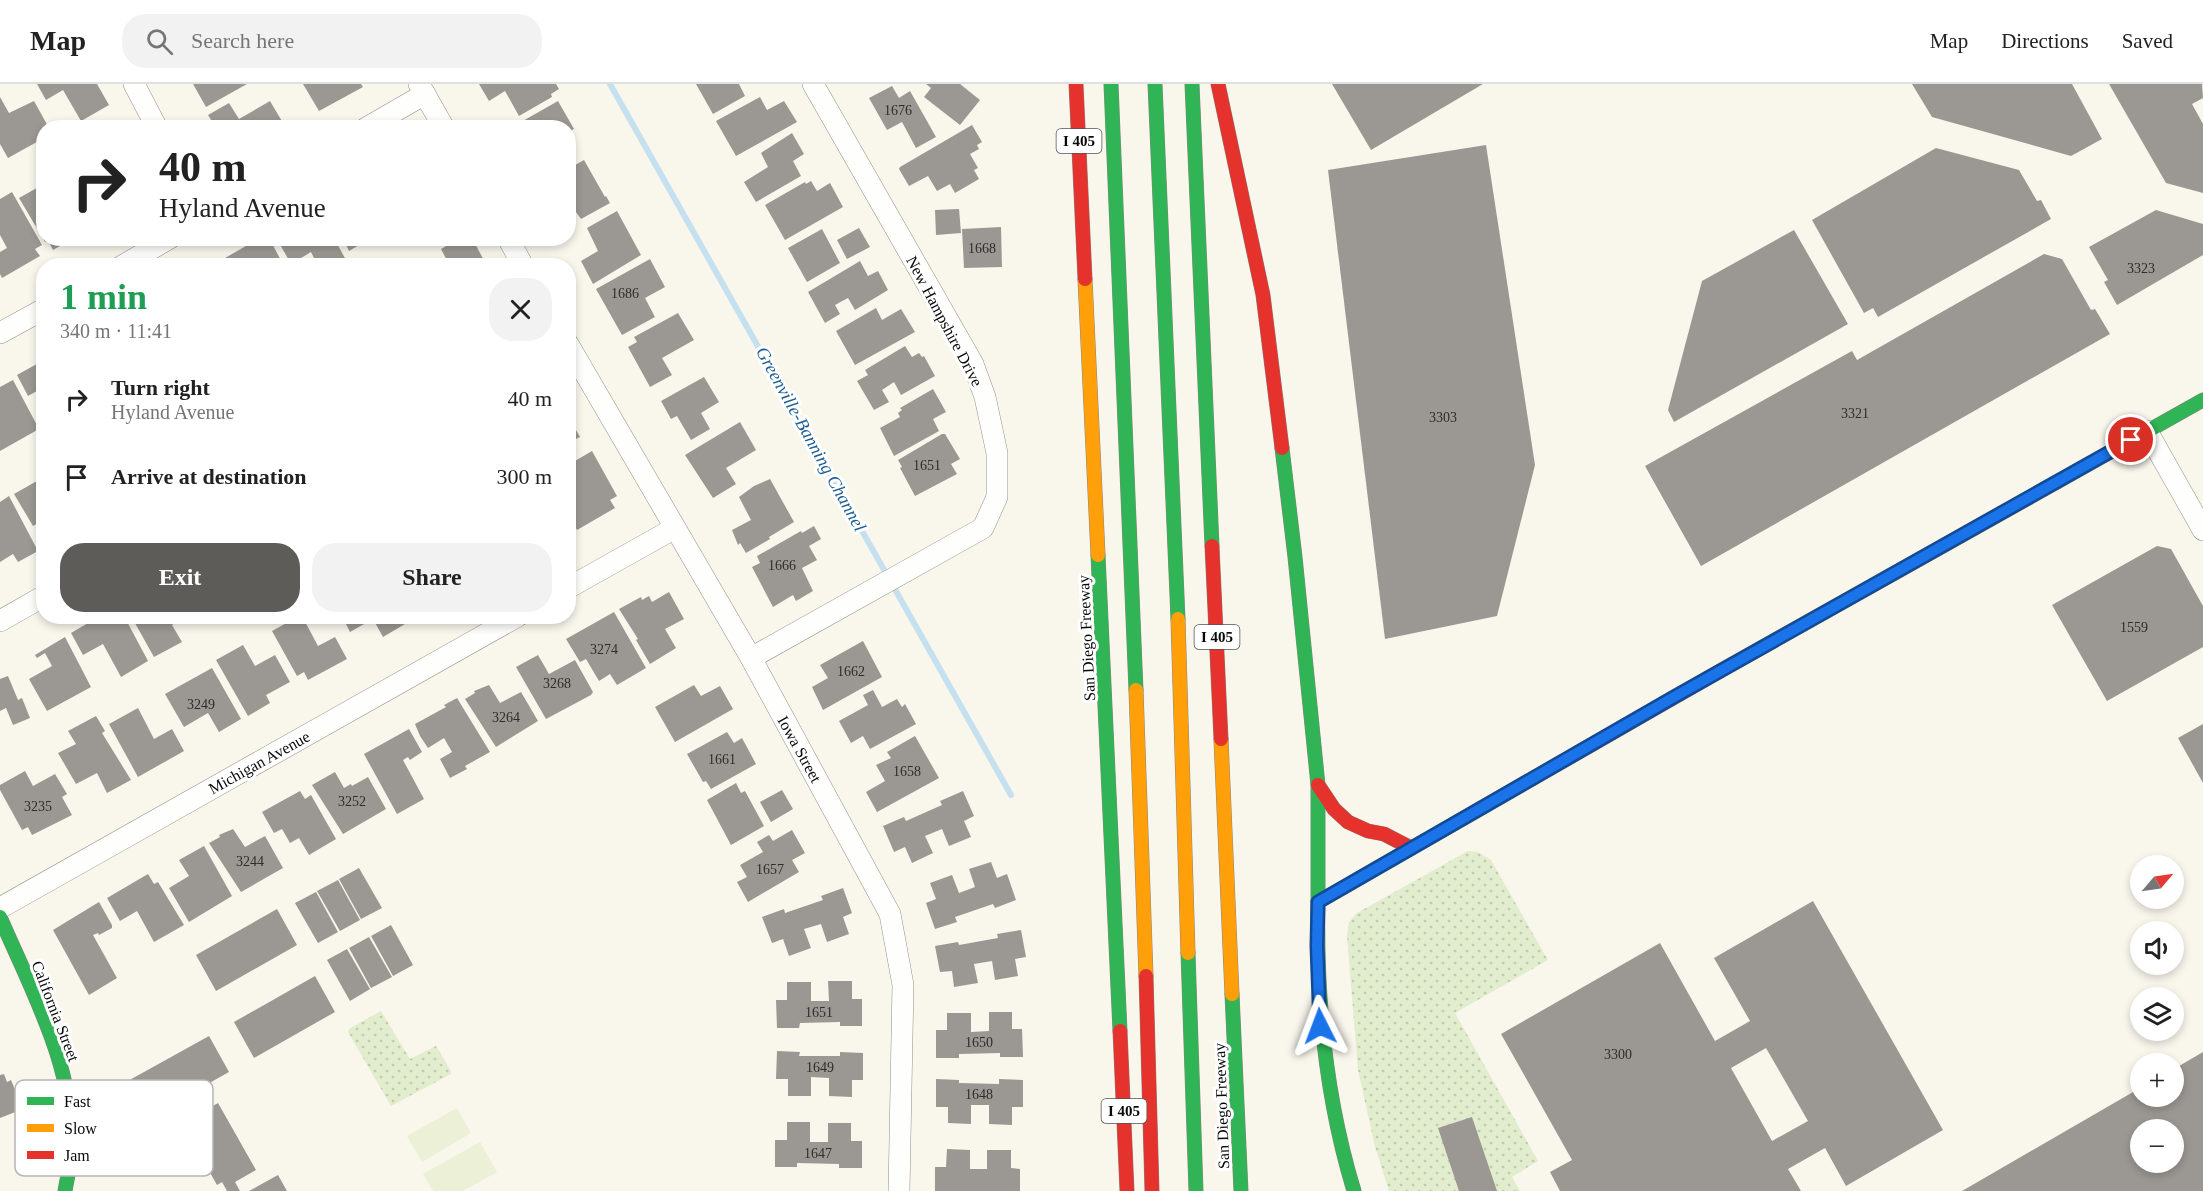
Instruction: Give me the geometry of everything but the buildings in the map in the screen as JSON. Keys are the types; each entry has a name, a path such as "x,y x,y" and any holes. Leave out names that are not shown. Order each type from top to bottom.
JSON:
{"main road":[{"name":"San Diego Freeway","path":"1076,84 1127,1191"},
{"path":"1111,84 1139,758 1152,1191"},
{"path":"1155,84 1175,521 1196,1191"},
{"name":"San Diego Freeway","path":"1192,84 1241,1191"},
{"path":"1218,84 1263,296 1295,557 1318,785 1317,957 1320,1026 1325,1071 1335,1123 1354,1191"},
{"path":"1318,902 2203,400"},
{"path":"1318,785 1334,808 1348,822 1368,831 1384,834 1412,848"},
{"name":"California Street","path":"0,917 54,1046 64,1080"},
{"name":"California Street","path":"65,1191 67,1176"}],"street":[{"path":"134,84 153,120"},
{"name":"New Hampshire Drive","path":"751,658 983,528 997,497 997,453 985,397 973,364 813,84"},
{"path":"377,120 422,89 439,120"},
{"path":"136,258 156,246"},
{"path":"0,333 36,313"},
{"name":"Iowa Street","path":"576,358 751,658 890,914 903,985 898,1191"},
{"path":"2147,431 2203,530"},
{"path":"576,584 675,528"},
{"path":"0,621 36,601"},
{"name":"Michigan Avenue","path":"0,908 504,624"}],"green space":[{"path":"1468,851 1478,852 1491,860 1548,960 1455,1013 1538,1161 1512,1177 1520,1191 1389,1191 1375,1147 1358,1070 1347,936 1349,922 1357,913"},
{"path":"381,1011 410,1059 436,1046 451,1071 451,1074 391,1106 348,1032 349,1029"},
{"path":"457,1108 471,1133 422,1162 407,1136"},
{"path":"480,1142 497,1172 463,1191 433,1191 423,1174"}],"waterway":[{"name":"Greenville-Banning Channel","path":"610,84 1011,795"}],"traffic: fast":[{"path":"1111,84 1136,690"},
{"path":"1155,84 1178,619"},
{"path":"1192,84 1212,546"},
{"path":"2057,482 2203,400"},
{"path":"1282,448 1318,785 1318,902"},
{"path":"1098,555 1120,1031"},
{"path":"1354,1191 1336,1120 1324,1048 1319,976 1318,902 1532,779"},
{"path":"0,917 50,1032 64,1080"},
{"path":"1188,953 1196,1191"},
{"path":"1232,994 1241,1191"},
{"path":"65,1191 68,1176"}],"traffic: slow":[{"path":"1085,279 1098,555"},
{"path":"1720,671 2057,482"},
{"path":"1178,619 1188,953"},
{"path":"1136,690 1146,976"},
{"path":"1221,739 1232,994"}],"traffic: jam":[{"path":"1076,84 1085,279"},
{"path":"1218,84 1263,295 1282,448"},
{"path":"1212,546 1221,739"},
{"path":"1532,779 1720,671"},
{"path":"1318,785 1334,809 1348,822 1368,831 1384,834 1411,848"},
{"path":"1146,976 1152,1191"},
{"path":"1120,1031 1127,1191"}],"route":[{"path":"1320,1026 1318,902 1674,697 2131,440"}]}
